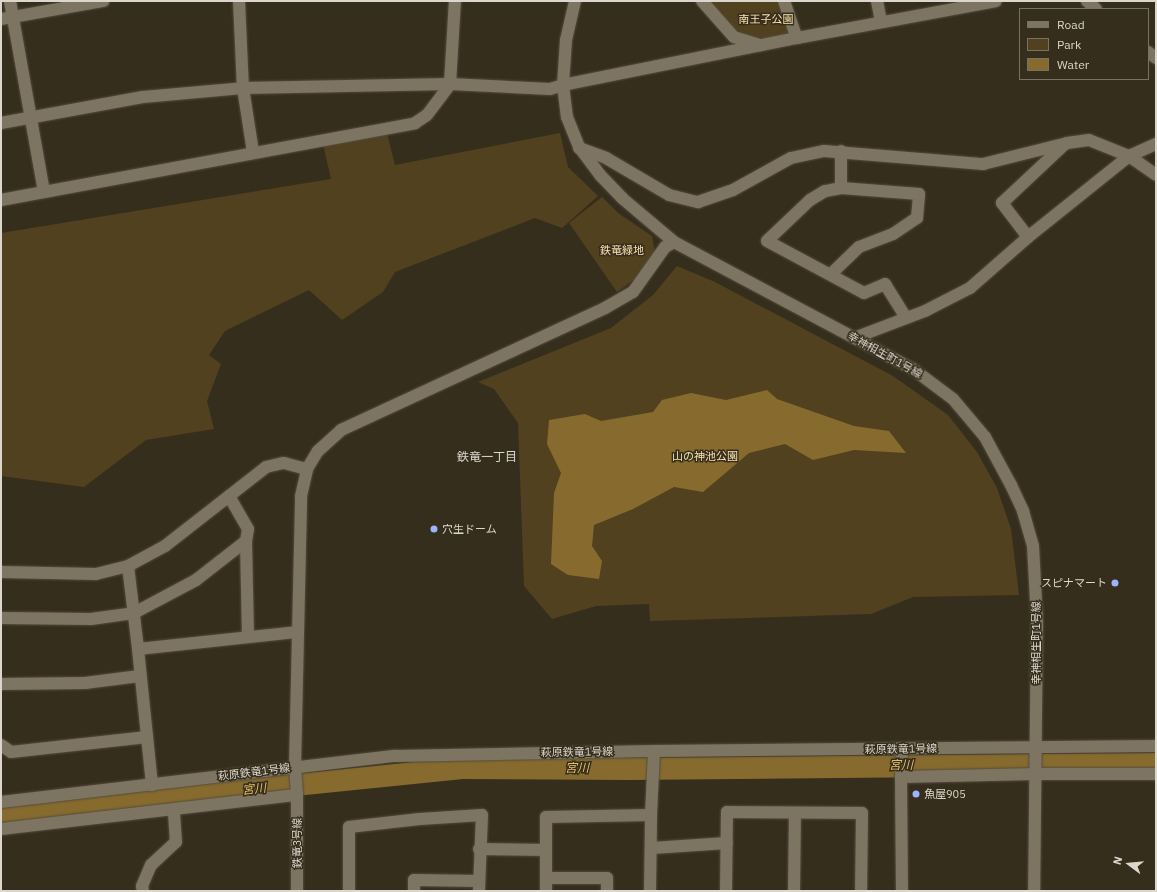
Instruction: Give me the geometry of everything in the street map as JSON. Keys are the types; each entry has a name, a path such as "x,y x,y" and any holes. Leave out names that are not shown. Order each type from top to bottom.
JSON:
{"street":[{"path":"10,1 44,192"},
{"path":"1,19 103,1"},
{"path":"239,1 243,88 253,152"},
{"path":"1,200 415,123 427,115 450,84 455,1"},
{"name":"幸神相生町1号線","path":"575,1 566,40 563,85 567,117 579,148 600,175 622,198 674,242 913,369 953,399 985,437 1023,511 1033,546 1037,619 1034,891"},
{"path":"702,1 734,37 763,46"},
{"path":"784,1 797,38"},
{"path":"877,1 881,22"},
{"path":"1,123 143,97 243,88 450,84 550,89 563,85 797,38 996,1"},
{"path":"1087,1 1095,8"},
{"path":"579,148 606,158 669,195 698,202 733,190 791,158 824,151 983,164 1067,143 1090,140 1129,156 1156,175"},
{"path":"1028,237 1002,203 1067,143"},
{"path":"854,338 925,311 970,288 1028,237 1129,156 1156,144"},
{"path":"841,188 842,152"},
{"path":"831,274 859,247 893,234 917,218 918,194 841,188 826,191 810,200 767,241 864,293 885,284 906,317"},
{"name":"鉄竜3号線","path":"298,891 297,795 295,767 301,496 307,469 318,451 341,430 570,324 633,292 665,247 674,242"},
{"path":"1,572 96,574 128,566 165,546 266,467 284,463 307,469"},
{"path":"229,496 248,529 246,541 248,637"},
{"path":"1,618 91,618 134,613 196,580 246,541"},
{"path":"128,566 152,785"},
{"path":"138,649 298,632"},
{"path":"1,684 85,683 140,676"},
{"path":"1,745 11,752 147,737"},
{"name":"萩原鉄竜1号線","path":"1,802 395,756 902,753 1036,747 1156,746"},
{"path":"902,753 902,891"},
{"path":"650,891 652,848 651,815 654,754"},
{"path":"901,774 1156,774"},
{"path":"1,829 297,795"},
{"path":"143,891 142,886 151,865 176,842 174,810"},
{"path":"726,891 727,812 862,813 862,891"},
{"path":"794,813 794,891"},
{"path":"349,891 349,827 420,818 482,815 479,849 479,886 414,880 414,891"},
{"path":"546,891 546,817 651,815"},
{"path":"652,848 727,843"},
{"path":"479,849 546,850"},
{"path":"546,878 607,878 607,891"}],"green space":[{"name":"南王子公園","path":"709,1 781,1 791,29 788,34 769,39 754,37 736,30"},
{"path":"387,133 395,165 560,133 568,167 598,196 562,228 535,218 395,272 383,292 342,320 309,290 225,331 209,355 221,364 207,401 214,429 146,440 84,487 1,476 1,233 331,179 323,144"},
{"name":"鉄竜緑地","path":"602,197 618,213 652,236 655,253 635,279 617,292 569,223"},
{"name":"山の神池公園","path":"677,266 715,282 893,376 948,415 977,452 997,488 1011,529 1019,595 913,597 871,614 650,621 649,604 596,606 552,619 524,586 518,423 494,389 478,382 611,328 653,295"}],"water":[{"path":"767,390 777,399 854,426 889,431 906,453 854,450 813,460 785,444 749,453 703,492 674,487 633,509 594,525 592,546 602,561 599,579 568,575 551,564 554,493 561,473 547,444 549,420 585,414 601,421 653,412 662,400 691,393 726,400"}],"waterway":[{"name":"宮川","path":"1,815 460,768 629,769 1156,764"}],"place":[{"name":"穴生ドーム","path":"434,529"},
{"name":"スピナマート","path":"1115,583"},
{"name":"魚屋905","path":"916,794"}],"district":[{"name":"鉄竜一丁目","path":"487,457"}]}
